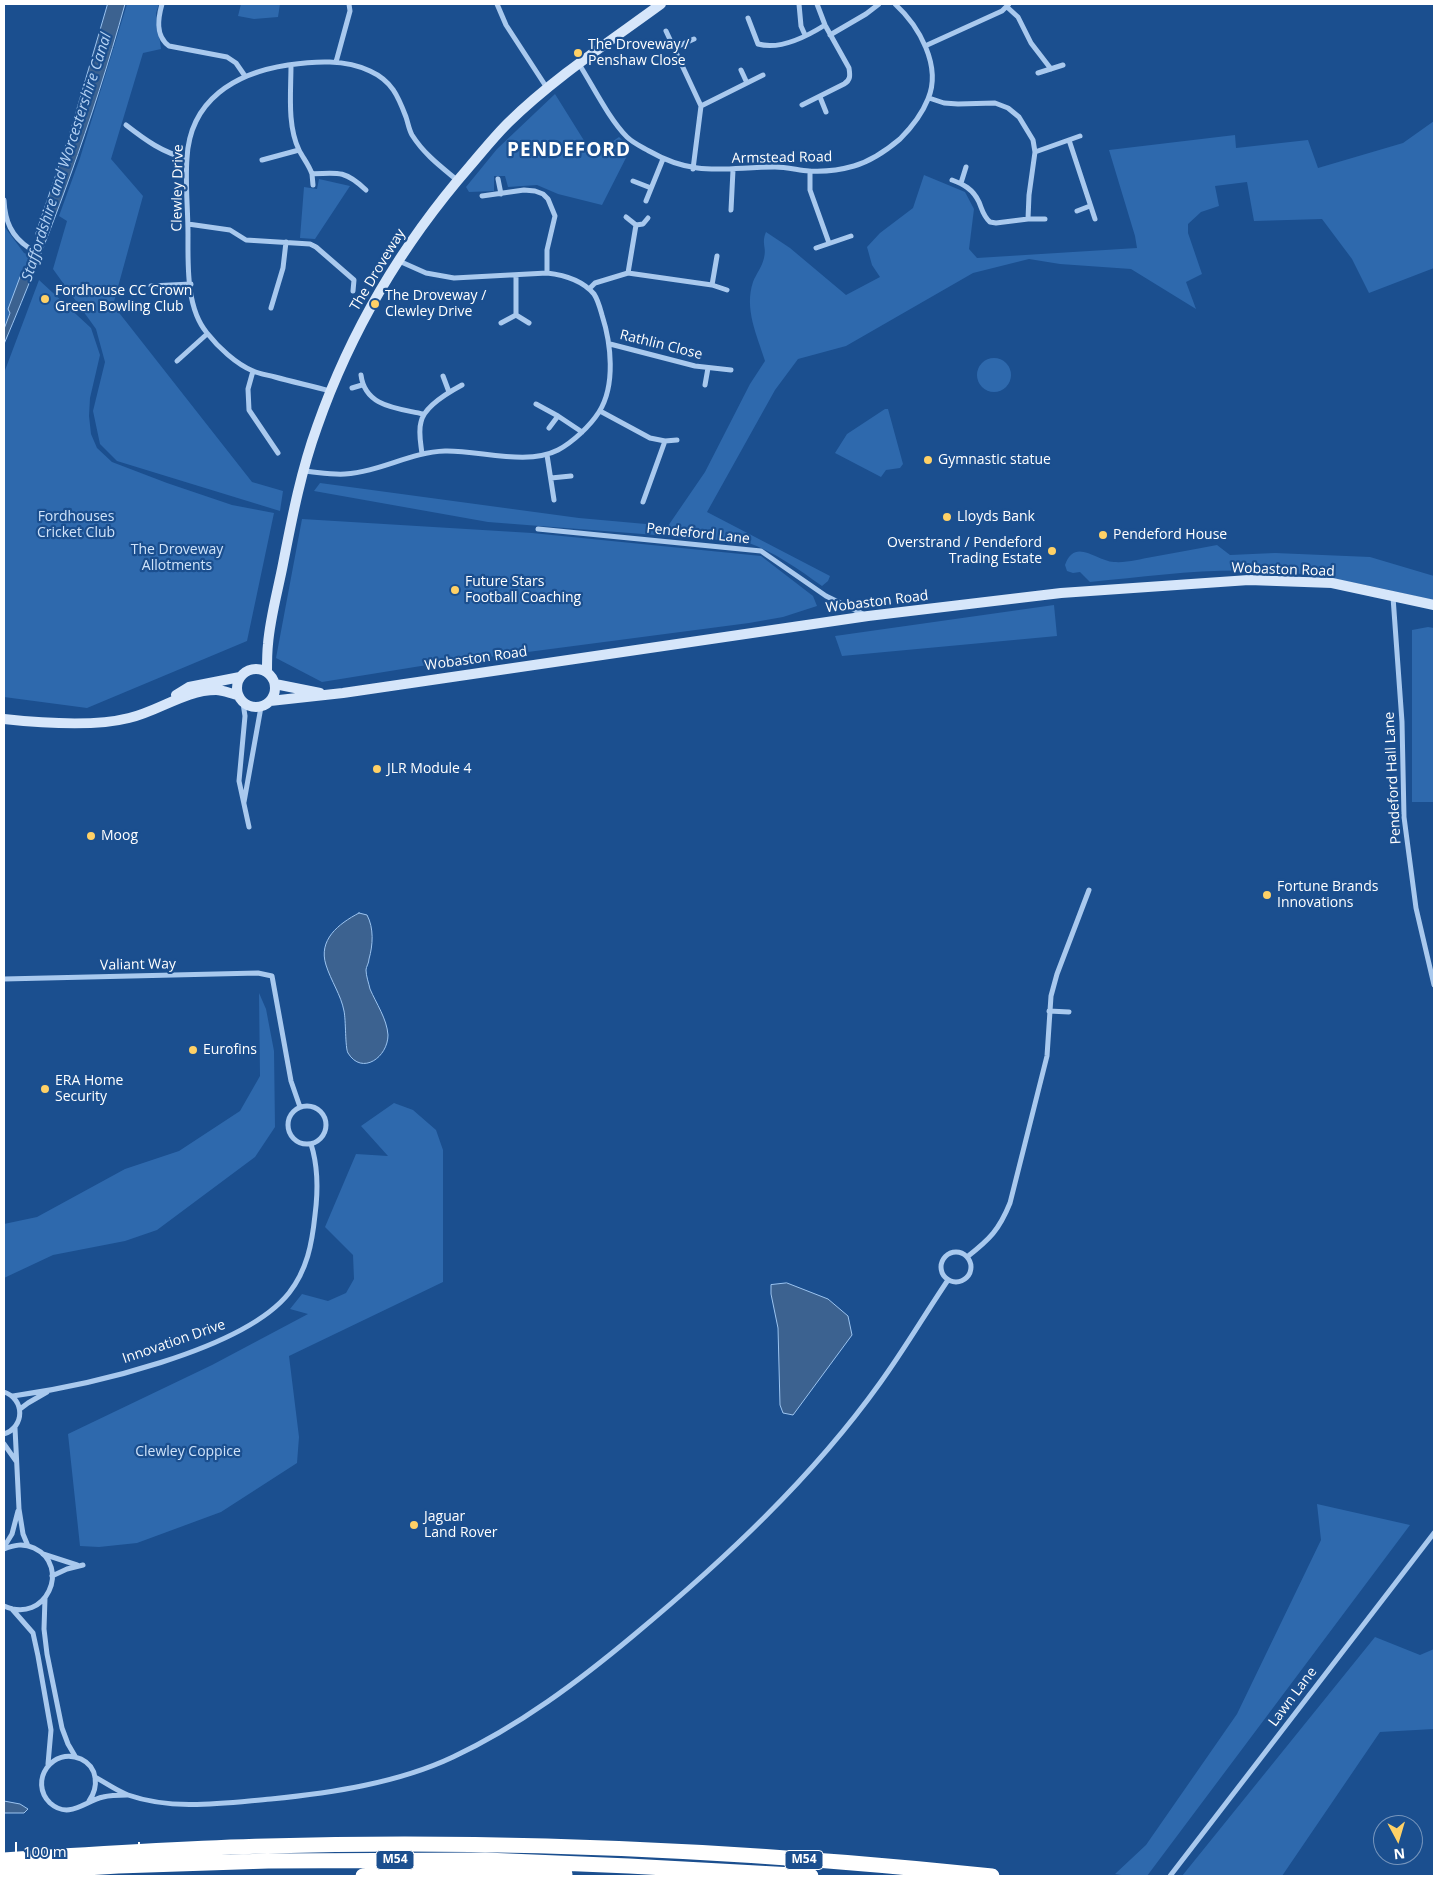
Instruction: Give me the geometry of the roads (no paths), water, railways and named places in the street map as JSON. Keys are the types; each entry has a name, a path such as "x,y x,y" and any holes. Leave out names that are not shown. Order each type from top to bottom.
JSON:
{"highway":[{"name":"M54","path":"4,1860 267,1846 493,1845 742,1856 992,1876"},
{"path":"4,1850 116,1853"},
{"name":"M54","path":"4,1873 118,1866 268,1861 485,1860 811,1876"},
{"path":"363,1876 445,1870 662,1876"},
{"path":"699,1876 786,1875"}],"street":[{"path":"162,4 158,15 159,29 164,42 169,46 227,57 236,63 246,76"},
{"path":"336,62 350,11 349,4"},
{"path":"497,4 506,26 547,88"},
{"name":"The Droveway","path":"267,672 268,642 293,511 303,471 331,391 367,312 398,260 429,216 490,142 547,88 661,4"},
{"path":"799,4 801,26 805,34"},
{"path":"802,105 848,82 850,75 849,68 824,25 817,4"},
{"path":"830,35 866,14 879,4"},
{"name":"Armstead Road","path":"579,63 608,111 627,137 662,159 693,168 734,170 776,167 810,171 855,166 877,156 894,144 908,131 922,112 929,98 931,73 925,46 911,20 895,4"},
{"path":"925,46 1002,12 1008,5 1018,17 1031,43 1051,69"},
{"path":"748,18 758,44 764,45 784,44 824,25"},
{"path":"666,31 701,106 693,168"},
{"path":"674,48 694,39"},
{"name":"Clewley Drive","path":"331,391 253,371 230,356 207,334 199,322 190,284 187,158 191,136 199,115 214,97 226,87 261,70 291,65 336,62 358,66 381,77 398,95 411,133 428,156 457,180"},
{"path":"291,65 294,134 298,150 312,174 313,185"},
{"path":"1038,74 1063,65"},
{"path":"741,70 747,83"},
{"path":"701,106 763,75"},
{"path":"820,97 826,112"},
{"path":"929,98 944,103 994,104 1008,108 1019,117 1033,140 1035,152 1028,219"},
{"path":"126,125 138,135 172,155 187,158"},
{"path":"1035,152 1080,136"},
{"path":"1069,140 1095,219"},
{"path":"262,160 298,150"},
{"path":"646,201 662,159"},
{"path":"961,183 966,166"},
{"path":"731,210 734,170"},
{"path":"810,171 812,199 829,244"},
{"path":"312,174 340,173 353,178 366,190"},
{"path":"498,179 501,194"},
{"path":"952,180 961,183 972,191 978,200 982,212 990,222 1045,219"},
{"path":"632,181 651,188"},
{"path":"482,196 524,190 544,194 555,216 547,250 547,273"},
{"path":"4,200 5,214 11,230 29,248"},
{"path":"1077,211 1090,206"},
{"path":"626,217 636,225 643,224 648,218"},
{"path":"188,224 230,230 246,240 310,244 354,280 352,291"},
{"path":"628,273 636,225"},
{"path":"816,248 851,236"},
{"path":"271,308 283,268 286,242"},
{"path":"712,285 717,256"},
{"path":"303,471 345,474 422,454 444,451 465,451 494,455 547,455 565,445 582,432 600,411 606,394 610,369 610,344 596,296 589,289 578,281 561,274 547,273 454,278 426,273 398,260"},
{"path":"589,289 594,283 628,273 712,285 726,290"},
{"path":"516,276 516,315"},
{"path":"151,286 190,284"},
{"path":"501,323 516,315"},
{"path":"516,315 528,323"},
{"path":"177,361 207,334"},
{"name":"Rathlin Close","path":"610,344 708,368 731,370"},
{"name":"Rathlin Close","path":"705,385 708,368"},
{"path":"253,371 248,389 248,410 278,453"},
{"path":"361,375 362,385 367,394 384,404 423,414"},
{"path":"443,376 449,392"},
{"path":"352,388 362,385"},
{"path":"422,454 420,422 423,414 449,392 462,385"},
{"path":"536,404 582,432"},
{"path":"600,411 650,438 665,441 676,440"},
{"path":"549,428 558,416"},
{"path":"643,502 665,441"},
{"path":"547,455 554,500"},
{"path":"551,478 571,476"},
{"name":"Pendeford Lane","path":"538,529 761,551 826,596 868,616"},
{"name":"Wobaston Road","path":"270,701 326,695 868,616 1061,593 1249,580 1332,583 1434,605"},
{"name":"Pendeford Hall Lane","path":"1393,597 1402,722 1404,817 1416,908 1434,985"},
{"name":"The Droveway","path":"254,669 268,642"},
{"path":"4,719 111,722 131,718 145,713 190,694 217,690 241,699 252,707 261,707 270,701 275,693 275,684 267,672 254,669 240,677 189,687 145,713"},
{"path":"240,677 237,687 245,716 239,781 249,827"},
{"name":"Wobaston Road","path":"275,684 326,695"},
{"path":"244,804 261,707"},
{"path":"968,1257 993,1235 1002,1222 1010,1203 1047,1056 1051,996 1057,974 1089,890"},
{"name":"Valiant Way","path":"4,979 258,974 272,976 291,1081 300,1107"},
{"path":"1050,1011 1069,1012"},
{"path":"300,1107 316,1108 326,1121 323,1136 311,1144 303,1144 295,1140 290,1134 289,1118 300,1107"},
{"name":"Innovation Drive","path":"13,1396 50,1391 143,1367 203,1347 248,1327 278,1304 288,1294 302,1272 313,1236 316,1180 314,1154 311,1144"},
{"path":"956,1251 968,1257 971,1268 967,1277 958,1282 948,1280 943,1275 940,1269 944,1256 956,1251"},
{"path":"96,1777 127,1794 175,1805 304,1796 357,1787 414,1772 452,1758 505,1728 552,1698 606,1658 651,1621 730,1550 792,1489 843,1430 880,1383 948,1280"},
{"name":"Innovation Drive","path":"20,1410 28,1403 50,1391"},
{"path":"4,1392 13,1396 20,1410 20,1416 15,1428 16,1462 19,1509 23,1534 28,1546"},
{"path":"4,1434 15,1428"},
{"path":"4,1444 16,1462"},
{"path":"4,1548 12,1534 19,1509"},
{"name":"Lawn Lane","path":"1171,1876 1434,1533"},
{"path":"4,1548 19,1545 28,1546 43,1554 80,1565 52,1576"},
{"path":"4,1606 19,1610 34,1607 45,1598 52,1584 52,1576 48,1561 43,1554"},
{"path":"45,1598 44,1629 47,1654 62,1728 75,1756"},
{"path":"12,1609 33,1633 38,1656 51,1730 48,1765 42,1778 42,1786 48,1801 54,1806 68,1810 76,1809 89,1801 104,1796 127,1794"},
{"path":"48,1765 61,1757 75,1756 91,1766 96,1777 95,1790 89,1801"}],"water":[{"name":"Staffordshire and Worcestershire Canal","path":"108,4 125,4 113,47 70,176 4,344 4,329 10,313 8,309 20,277 36,251 38,244 36,233 69,136"},
{"path":"359,913 367,915 371,925 372,942 366,975 370,989 386,1023 388,1035 384,1050 373,1061 367,1063 360,1063 354,1060 348,1053 343,1005 328,971 324,956 327,940 344,922"},
{"path":"787,1283 828,1299 848,1316 852,1335 793,1415 783,1413 780,1405 778,1328 771,1294 771,1285"},
{"path":"4,1801 20,1804 28,1809 24,1813 4,1813"}],"place":[{"name":"The Droveway / Penshaw Close","path":"578,53"},
{"name":"Fordhouse CC Crown Green Bowling Club","path":"45,299"},
{"name":"The Droveway / Clewley Drive","path":"375,304"},
{"name":"Gymnastic statue","path":"928,460"},
{"name":"Lloyds Bank","path":"947,517"},
{"name":"Pendeford House","path":"1103,535"},
{"name":"Overstrand / Pendeford Trading Estate","path":"1052,551"},
{"name":"Future Stars Football Coaching","path":"455,590"},
{"name":"JLR Module 4","path":"377,769"},
{"name":"Moog","path":"91,836"},
{"name":"Fortune Brands Innovations","path":"1267,895"},
{"name":"Eurofins","path":"193,1050"},
{"name":"ERA Home Security","path":"45,1089"},
{"name":"Jaguar Land Rover","path":"414,1525"}],"district":[{"name":"PENDEFORD","path":"569,151"}],"park label":[{"name":"Fordhouses Cricket Club","path":"76,526"},
{"name":"The Droveway Allotments","path":"177,558"},
{"name":"Clewley Coppice","path":"188,1452"}]}
